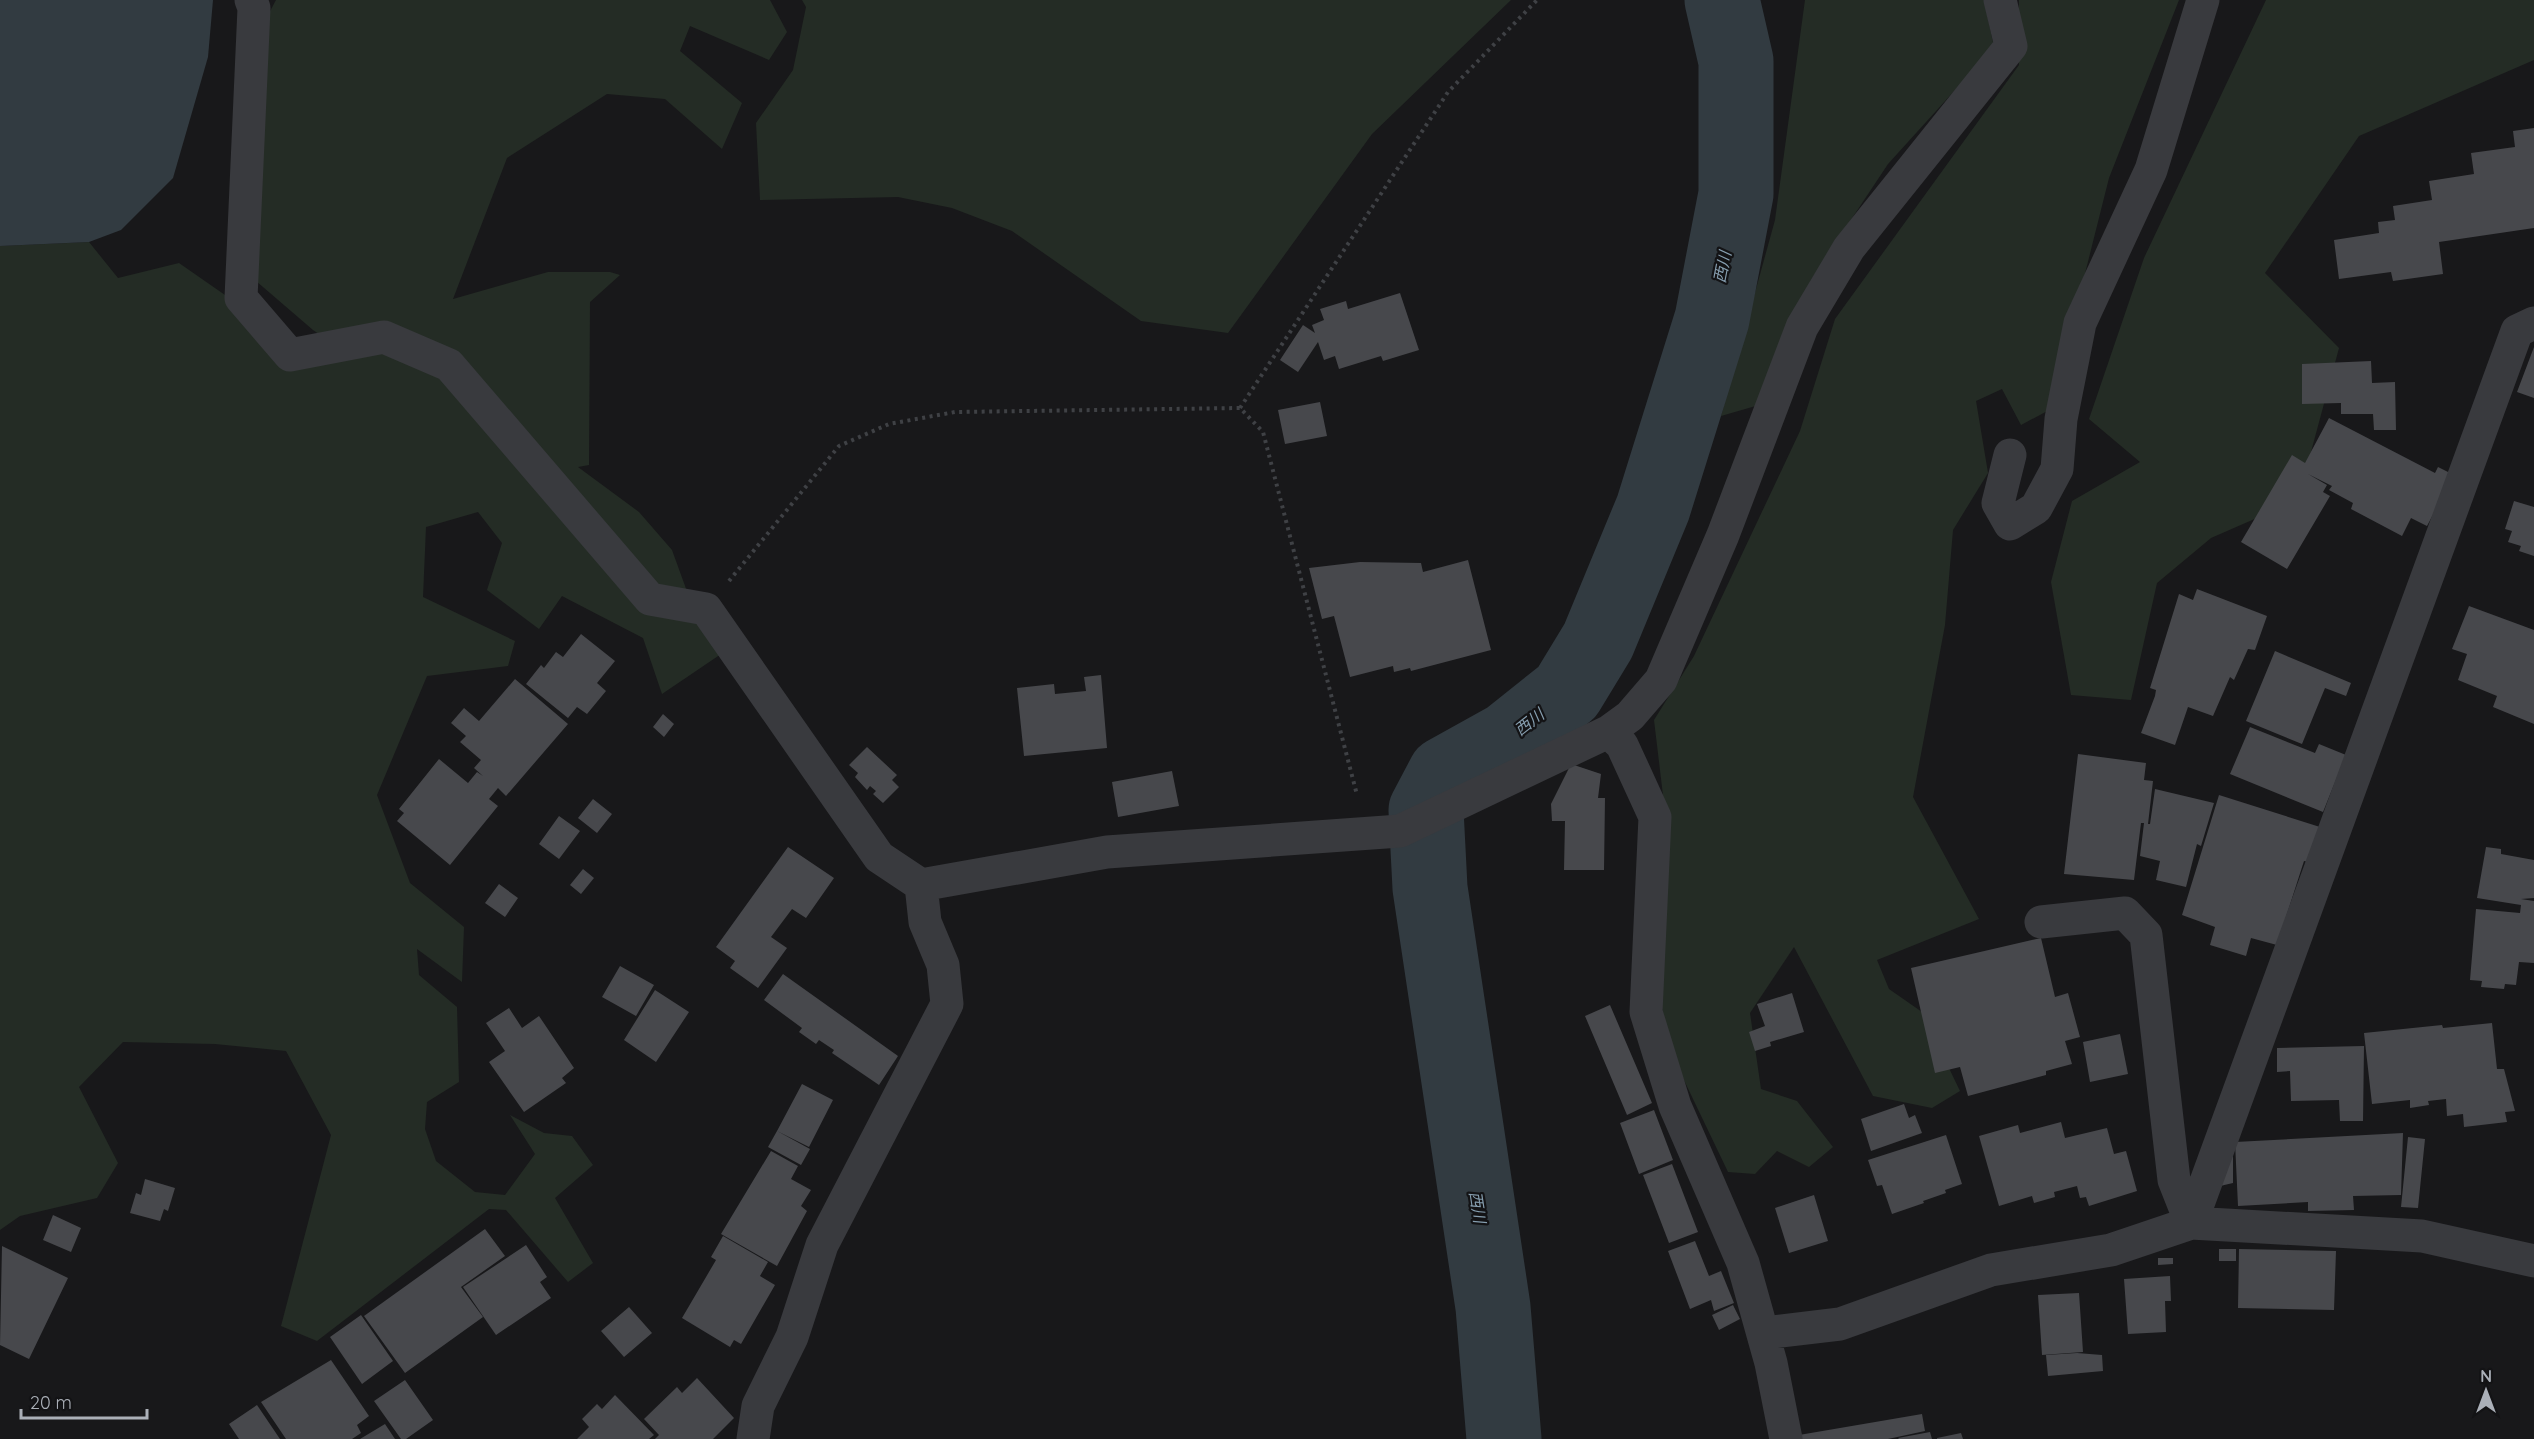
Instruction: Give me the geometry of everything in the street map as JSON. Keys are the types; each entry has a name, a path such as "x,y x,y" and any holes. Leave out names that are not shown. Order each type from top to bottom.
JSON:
{"street":[{"path":"251,0 254,8 241,298 290,354 384,337 449,365 650,599 706,609 879,857 921,885 1107,852 1400,831 1608,732 1630,716 1661,680 1724,536 1808,317 1849,248 2011,46 2000,0"},
{"path":"2010,455 1998,503 2010,524 2036,508 2057,469 2061,418 2080,323 2151,170 2203,0"},
{"path":"2191,1223 2517,331 2534,322"},
{"path":"1608,732 1622,745 1655,817 1646,1012 1675,1106 1743,1263 1764,1333 1786,1439"},
{"path":"753,1439 758,1406 792,1337 822,1245 947,1004 943,965 926,922 921,885"},
{"path":"2041,922 2125,913 2146,935 2174,1180 2191,1223"},
{"path":"1764,1333 1840,1324 1991,1270 2111,1250 2191,1223 2422,1236 2534,1261"}],"path":[{"path":"1240,408 1448,92 1537,0"},
{"path":"706,609 839,446 889,424 955,412 1240,408 1263,432 1366,833"}],"shaded area":[{"path":"0,0 213,0 208,57 173,178 121,230 89,242 0,246"},
{"path":"276,0 770,0 787,32 769,60 690,26 680,51 742,103 722,149 665,99 607,94 507,158 453,299 548,272 610,272 620,275 590,302 589,465 578,467 639,512 672,550 697,619 727,650 662,694 643,638 562,596 539,629 487,590 502,543 478,512 426,527 423,597 515,641 508,666 427,676 377,795 410,883 464,927 462,982 417,949 419,975 457,1007 459,1082 427,1102 425,1129 436,1161 475,1192 505,1195 535,1154 510,1115 544,1133 572,1136 593,1165 555,1198 593,1263 568,1282 506,1210 489,1209 317,1341 281,1326 331,1135 286,1051 215,1044 123,1042 79,1087 118,1163 97,1198 20,1216 0,1230 0,246 89,242 118,278 179,263 225,295 302,369 345,352 313,330 256,281 253,43"},
{"path":"802,0 1511,0 1372,134 1228,333 1141,321 1012,231 952,208 898,197 760,200 756,123 793,70 806,7"},
{"path":"1805,0 1984,0 1994,47 1888,164 1811,280 1766,403 1721,416 1775,220"},
{"path":"2019,0 2179,0 2109,178 2051,409 2021,425 2002,389 1976,401 1988,473 1953,530 1945,625 1913,797 1979,919 1877,960 1889,989 1922,1012 1960,1091 1932,1108 1873,1096 1794,947 1750,1013 1761,1089 1797,1101 1833,1147 1809,1167 1777,1151 1755,1174 1728,1172 1671,1053 1657,983 1665,812 1654,720 1694,656 1800,431 1835,319 2019,65"},
{"path":"2266,0 2534,0 2534,60 2359,136 2265,273 2339,348 2298,500 2211,538 2157,583 2131,700 2071,695 2051,582 2072,501 2140,462 2089,419 2144,258"}],"building":[{"path":"2534,128 2534,228 2439,242 2443,274 2393,281 2391,272 2339,279 2334,240 2379,233 2378,222 2395,220 2393,206 2432,200 2429,181 2474,174 2471,153 2515,147 2513,131"},
{"path":"1400,293 1419,350 1383,361 1381,356 1339,369 1335,356 1324,360 1318,342 1298,372 1280,360 1303,325 1315,333 1312,325 1324,320 1320,309 1346,301 1348,309"},
{"path":"2534,347 2534,398 2517,392"},
{"path":"2371,361 2372,383 2395,382 2396,430 2374,430 2373,414 2341,414 2341,403 2302,404 2302,364"},
{"path":"1320,402 1327,436 1285,444 1278,410"},
{"path":"2329,418 2435,473 2438,467 2454,475 2427,526 2411,518 2402,536 2351,509 2353,503 2329,490 2332,486 2308,474 2327,485 2323,492 2330,496 2287,569 2241,542 2292,455 2305,463"},
{"path":"2514,501 2534,507 2534,556 2519,551 2521,546 2508,542 2512,531 2505,529"},
{"path":"1468,560 1491,650 1411,671 1410,668 1394,672 1393,666 1350,677 1334,616 1322,619 1309,568 1360,562 1421,563 1423,572"},
{"path":"2197,589 2267,616 2255,650 2248,649 2234,680 2230,677 2213,716 2188,707 2175,745 2141,733 2155,696 2156,690 2150,688 2179,594 2193,600"},
{"path":"2469,606 2534,630 2534,724 2493,707 2497,696 2458,680 2467,654 2452,649"},
{"path":"581,634 615,661 597,683 606,691 587,714 577,707 568,718 526,684 541,665 544,668 556,652 563,657"},
{"path":"2275,651 2351,683 2346,696 2325,688 2302,744 2246,721"},
{"path":"1101,675 1107,748 1024,756 1017,688 1054,684 1055,694 1086,691 1084,677"},
{"path":"515,679 568,724 506,796 498,788 489,799 498,806 450,865 397,821 404,813 399,809 439,759 468,783 477,772 483,776 474,768 481,760 460,742 466,736 451,723 464,708 479,721"},
{"path":"663,714 674,724 664,737 653,727"},
{"path":"2250,727 2315,753 2319,744 2346,755 2323,812 2230,774"},
{"path":"867,747 897,775 892,780 899,787 883,803 873,794 876,791 870,786 867,790 855,777 858,773 849,765"},
{"path":"2078,754 2146,763 2144,780 2153,781 2148,824 2150,824 2155,789 2214,803 2201,846 2197,844 2186,887 2156,880 2160,861 2140,856 2144,823 2141,823 2134,880 2064,874"},
{"path":"1571,764 1601,774 1598,798 1605,798 1604,870 1564,870 1565,821 1552,821 1551,804"},
{"path":"1172,771 1179,806 1118,817 1112,782"},
{"path":"2219,795 2320,827 2309,862 2304,861 2277,945 2251,938 2246,956 2210,945 2215,927 2182,915"},
{"path":"593,799 612,814 597,833 578,818"},
{"path":"559,816 580,831 559,859 539,844"},
{"path":"788,847 834,878 806,918 792,909 771,937 787,948 758,988 730,968 735,961 716,947"},
{"path":"2486,847 2501,849 2501,854 2534,860 2534,898 2521,899 2534,901 2534,963 2519,962 2516,985 2505,984 2504,989 2481,987 2482,981 2470,980 2476,909 2520,913 2521,905 2477,898"},
{"path":"583,869 594,878 581,894 570,885"},
{"path":"499,884 518,898 505,917 485,903"},
{"path":"2041,938 2055,997 2068,993 2080,1037 2065,1041 2072,1064 2046,1071 2046,1075 1968,1096 1960,1067 1935,1073 1911,968"},
{"path":"620,966 654,985 636,1016 602,997"},
{"path":"783,974 898,1056 879,1085 832,1053 834,1050 819,1040 816,1044 799,1032 802,1028 764,1000"},
{"path":"655,990 689,1012 656,1062 624,1040"},
{"path":"1792,993 1804,1032 1770,1042 1771,1046 1755,1051 1749,1032 1765,1026 1757,1004"},
{"path":"1610,1005 1652,1103 1627,1115 1585,1016"},
{"path":"509,1008 522,1028 539,1016 574,1068 562,1078 566,1083 524,1112 489,1062 505,1051 486,1023"},
{"path":"2492,1023 2497,1069 2504,1069 2515,1111 2505,1112 2507,1122 2464,1127 2463,1114 2447,1116 2446,1099 2428,1101 2429,1105 2410,1108 2410,1100 2372,1104 2364,1033 2442,1025 2443,1028"},
{"path":"2120,1034 2128,1074 2090,1082 2083,1042"},
{"path":"2364,1046 2363,1121 2340,1121 2339,1100 2291,1101 2290,1071 2277,1072 2277,1048"},
{"path":"802,1084 833,1100 809,1147 777,1131"},
{"path":"1904,1104 1909,1118 1915,1115 1922,1133 1871,1151 1861,1119"},
{"path":"1654,1110 1673,1160 1639,1174 1620,1123"},
{"path":"2061,1122 2065,1138 2107,1128 2114,1154 2126,1151 2137,1191 2089,1206 2086,1197 2080,1198 2077,1186 2054,1192 2055,1197 2034,1203 2032,1196 1999,1206 1979,1136 2018,1125 2020,1133"},
{"path":"777,1131 810,1149 801,1165 768,1147"},
{"path":"2403,1133 2401,1195 2353,1196 2354,1210 2308,1211 2308,1202 2238,1206 2235,1142"},
{"path":"1946,1135 1962,1184 1945,1190 1946,1193 1923,1201 1924,1203 1892,1214 1882,1185 1877,1186 1868,1160"},
{"path":"2408,1137 2425,1139 2418,1208 2401,1207"},
{"path":"771,1151 798,1166 791,1179 811,1190 801,1206 807,1211 777,1266 721,1234"},
{"path":"2233,1152 2233,1183 2220,1186"},
{"path":"1672,1164 1698,1232 1669,1243 1643,1175"},
{"path":"145,1179 175,1188 168,1211 164,1209 160,1221 130,1213 136,1193 141,1195"},
{"path":"1814,1195 1828,1241 1789,1253 1775,1208"},
{"path":"53,1215 81,1228 71,1252 43,1240"},
{"path":"485,1229 505,1256 461,1287 483,1317 405,1373 364,1316"},
{"path":"723,1236 768,1262 760,1276 775,1285 741,1344 734,1340 730,1347 682,1318 716,1260 711,1257"},
{"path":"1695,1241 1709,1276 1721,1271 1734,1303 1714,1311 1711,1300 1690,1309 1668,1251"},
{"path":"526,1245 547,1277 540,1282 551,1298 496,1335 463,1287"},
{"path":"2,1246 68,1278 29,1359 0,1345"},
{"path":"2219,1249 2236,1249 2236,1261 2219,1261"},
{"path":"2239,1249 2336,1251 2334,1310 2238,1308"},
{"path":"2158,1258 2173,1258 2173,1264 2158,1265"},
{"path":"2170,1276 2171,1301 2165,1301 2166,1332 2128,1334 2124,1279"},
{"path":"2079,1293 2083,1352 2042,1355 2038,1295"},
{"path":"1733,1305 1740,1319 1719,1330 1712,1315"},
{"path":"629,1307 652,1333 624,1357 601,1331"},
{"path":"361,1315 393,1361 362,1384 330,1337"},
{"path":"2077,1353 2102,1355 2103,1371 2048,1376 2046,1355"},
{"path":"331,1360 369,1416 357,1425 361,1433 352,1439 286,1439 261,1402"},
{"path":"697,1378 734,1418 713,1439 655,1439 659,1435 644,1419 677,1387 682,1393"},
{"path":"405,1380 433,1420 406,1439 401,1439 374,1401"},
{"path":"615,1395 654,1435 649,1439 577,1439 589,1427 582,1419 597,1404 602,1409"},
{"path":"257,1405 280,1439 239,1439 229,1424"},
{"path":"1922,1414 1925,1431 1888,1439 1800,1439 1799,1435"},
{"path":"385,1424 395,1439 360,1439"},
{"path":"1930,1432 1932,1439 1898,1438"},
{"path":"1961,1433 1963,1439 1937,1439 1937,1438"}],"waterway":[{"name":"西川","path":"1504,1439 1493,1307 1430,888 1426,810 1445,774 1508,739 1567,692 1598,641 1653,508 1712,319 1736,194 1736,61 1722,0"}]}
